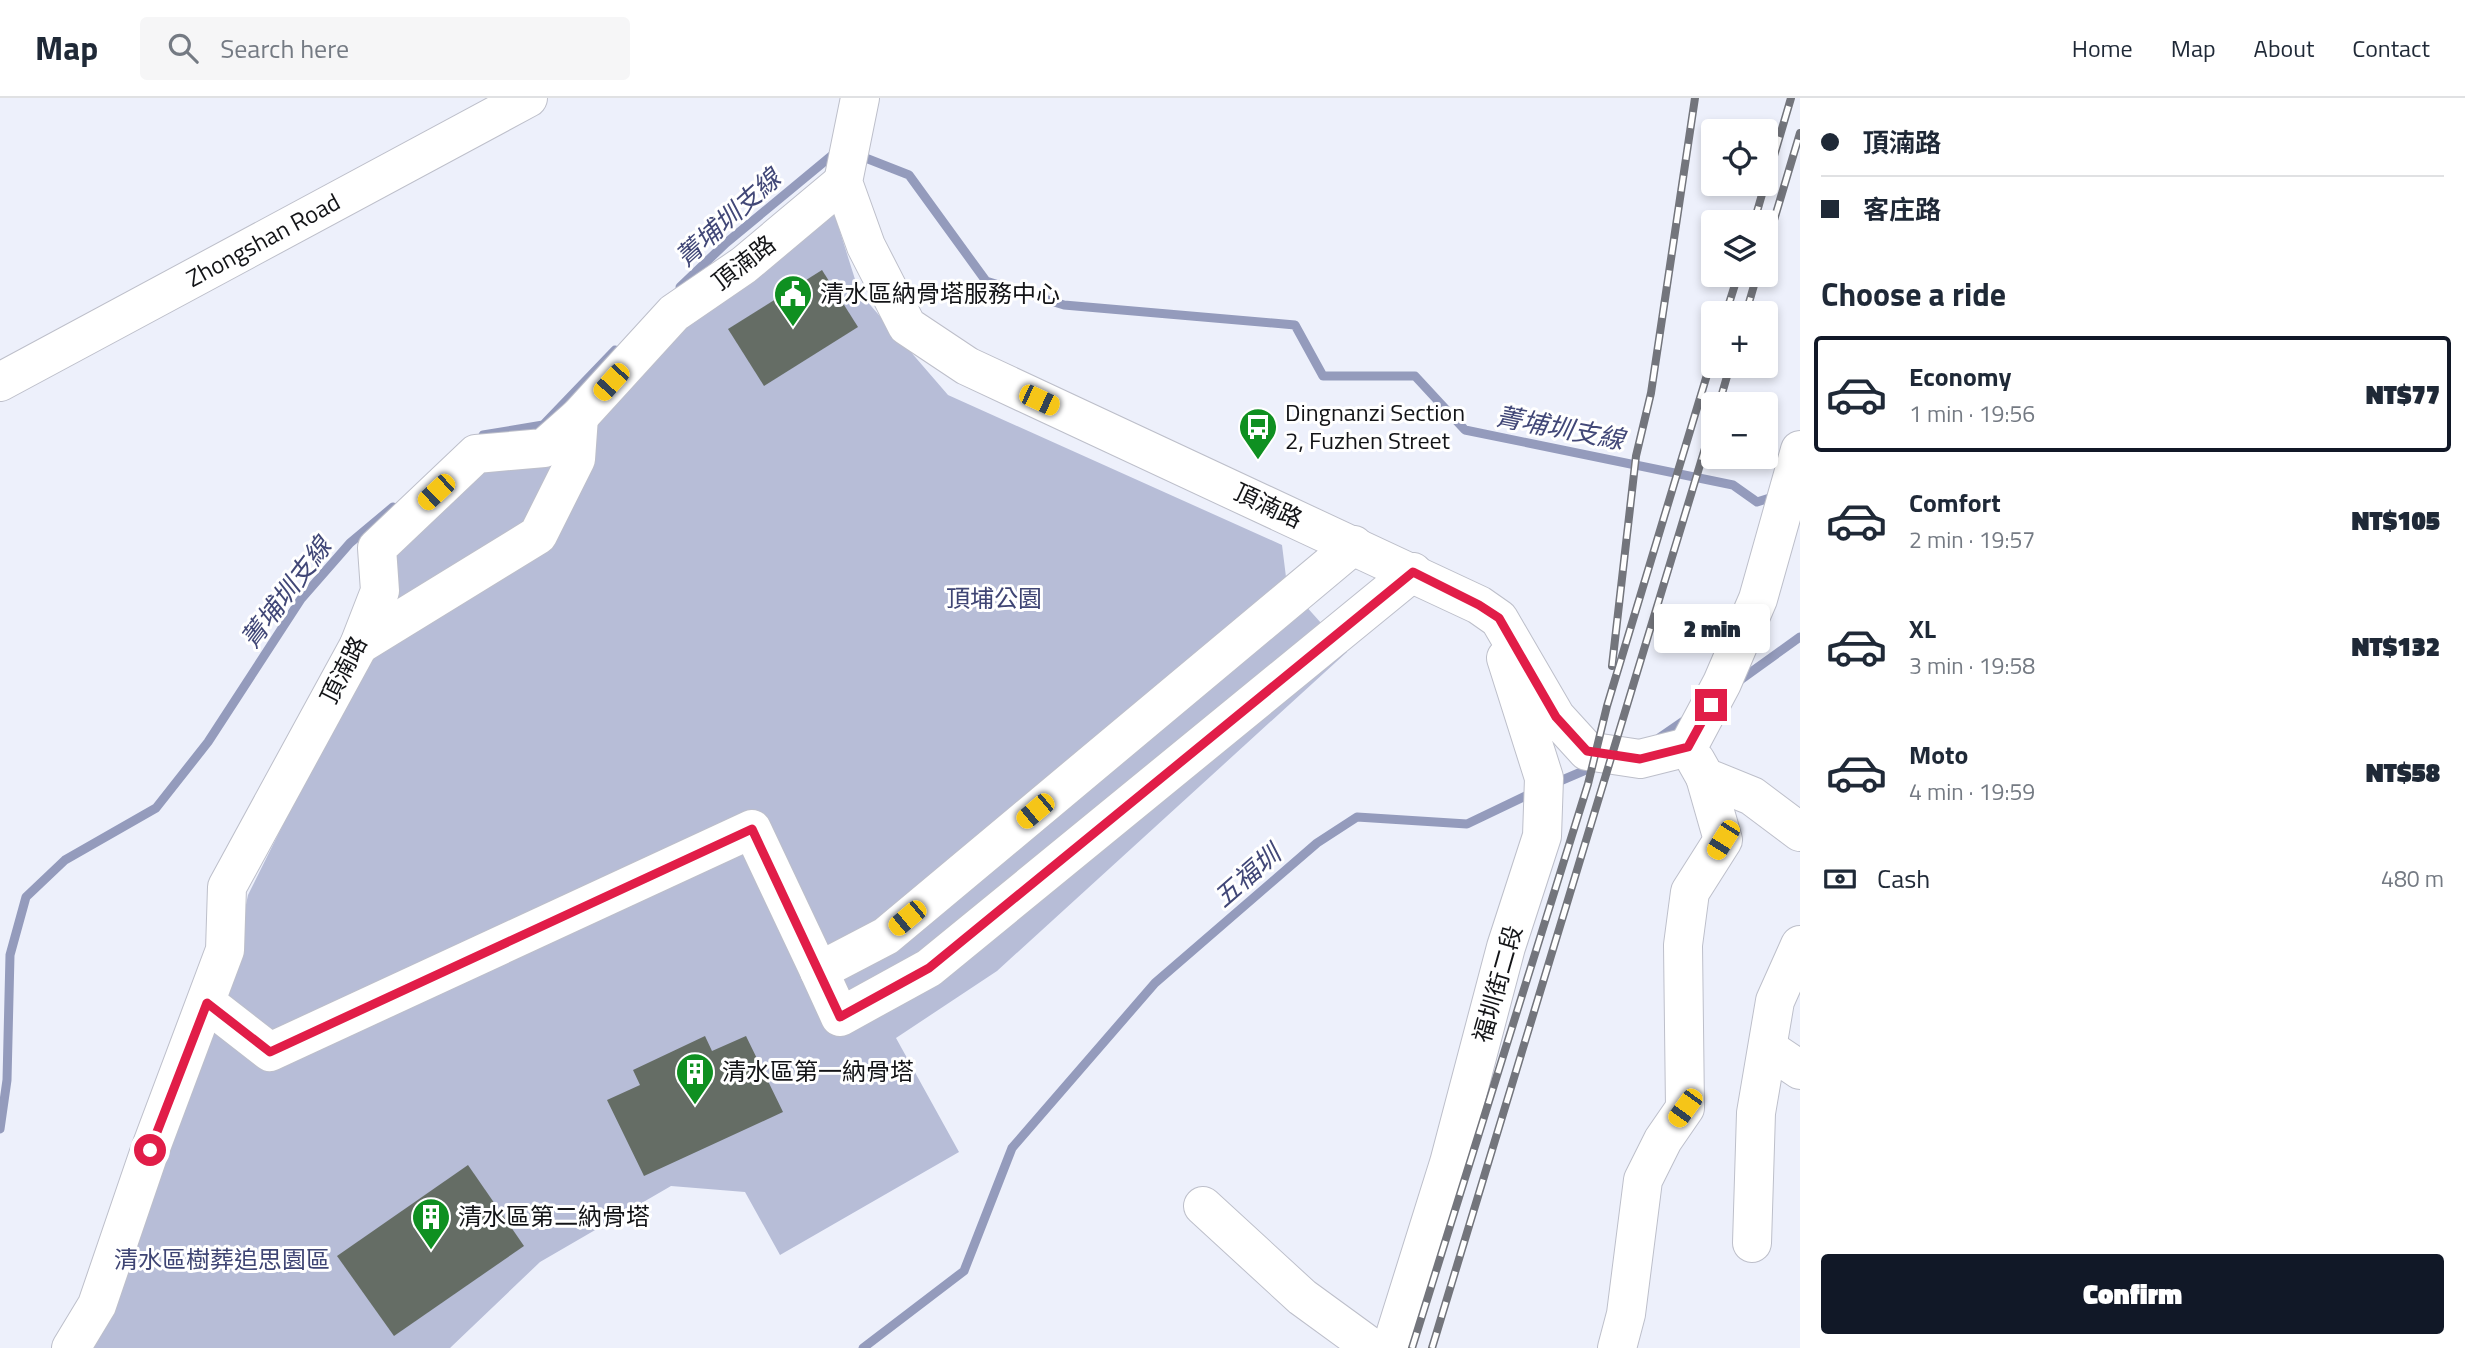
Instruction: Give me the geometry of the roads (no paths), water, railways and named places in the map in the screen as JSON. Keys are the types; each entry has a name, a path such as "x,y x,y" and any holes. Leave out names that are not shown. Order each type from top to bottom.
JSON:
{"street":[{"name":"Zhongshan Road","path":"0,382 528,98"},
{"path":"843,182 860,98"},
{"name":"頂湳路","path":"71,1348 97,1305 150,1150 207,1003 225,950 228,887 359,645 380,591 377,548 476,454 544,448 579,417 674,313 744,265 843,182 866,246 907,326 967,366 1479,605 1499,618 1556,717 1587,751 1640,759 1696,762"},
{"path":"359,645 538,535 576,460 579,417"},
{"path":"1617,1348 1626,1314 1643,1180 1662,1140 1685,1108 1682,945 1690,892 1723,840 1696,762 1722,683 1758,599 1799,455"},
{"path":"819,971 886,936 1354,545"},
{"path":"207,1003 270,1052 752,829 840,1017 929,968 1413,572"},
{"name":"福圳街二段","path":"1391,1348 1449,1163 1506,947 1542,836 1544,778 1508,670 1499,618"},
{"path":"1696,762 1752,796 1800,832"},
{"path":"1752,1243 1756,1113 1769,1049 1775,1001 1800,945"},
{"path":"1769,1049 1800,1070"},
{"path":"1203,1206 1302,1297 1372,1348"}],"waterway":[{"name":"菁埔圳支線","path":"680,287 726,243 836,152"},
{"name":"菁埔圳支線","path":"858,155 909,175 986,281 1064,305 1295,325 1323,376 1415,376 1465,430 1733,485 1757,502 1776,496"},
{"name":"菁埔圳支線","path":"483,435 543,425 615,350"},
{"name":"菁埔圳支線","path":"0,1129 7,1080 10,955 26,897 65,860 156,808 208,742 301,599 350,543 393,507"},
{"name":"五福圳","path":"1736,683 1800,637"},
{"name":"五福圳","path":"1659,738 1688,718"},
{"name":"五福圳","path":"1553,784 1595,766"},
{"name":"五福圳","path":"863,1348 964,1271 1012,1148 1155,983 1317,843 1357,817 1467,824 1534,792"}],"railway":[{"path":"1612,666 1636,456 1651,393 1695,98"},
{"path":"1778,142 1791,98"},
{"path":"1777,210 1800,133"},
{"path":"1757,210 1762,196"},
{"path":"1730,301 1734,287"},
{"path":"1749,301 1754,287"},
{"path":"1412,1348 1588,784 1607,706 1706,378"},
{"path":"1722,392 1727,378"},
{"path":"1432,1348 1701,462"}],"place":[{"name":"清水區納骨塔服務中心","path":"793,328"},
{"name":"Dingnanzi Section 2, Fuzhen Street","path":"1258,461"},
{"name":"清水區第一納骨塔","path":"695,1106"},
{"name":"清水區第二納骨塔","path":"431,1251"}],"park label":[{"name":"頂埔公園","path":"994,599"},
{"name":"清水區樹葬追思園區","path":"222,1260"}]}
